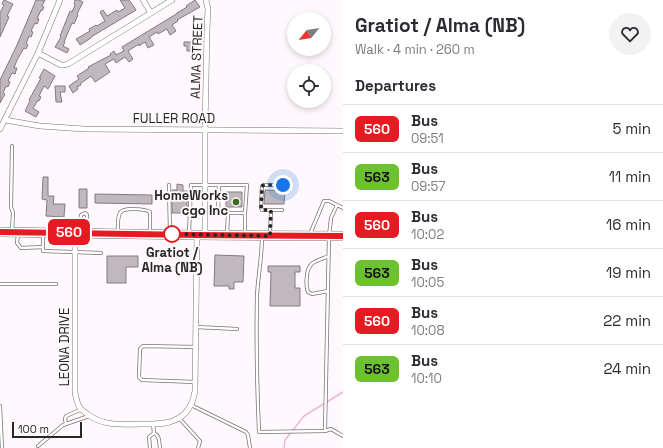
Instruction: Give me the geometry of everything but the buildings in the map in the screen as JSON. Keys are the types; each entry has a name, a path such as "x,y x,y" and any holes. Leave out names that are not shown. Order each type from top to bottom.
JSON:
{"main road":[{"path":"0,232 343,236"}],"street":[{"path":"0,129 38,54 60,0"},
{"path":"143,0 151,13"},
{"path":"38,54 65,66 172,0"},
{"name":"ALMA STREET","path":"197,235 205,185 208,8 206,0"},
{"name":"FULLER ROAD","path":"5,120 40,126 84,129 343,131"},
{"name":"LEONA DRIVE","path":"81,233 76,252 75,392 77,402 82,410 97,421 106,423 165,424 183,416 191,405"},
{"path":"191,405 194,399 195,391 197,235"}],"lane":[{"path":"12,146 11,207 17,243 21,248 43,247"},
{"path":"169,185 170,234"},
{"path":"197,235 191,185 247,185 245,235"},
{"path":"219,185 218,213 245,213"},
{"path":"282,210 262,210 261,208 262,186 283,185"},
{"path":"309,236 324,201 329,201 343,208"},
{"path":"325,431 329,236 332,218 337,205"},
{"path":"118,234 120,212 123,210 146,210 150,212 150,234"},
{"path":"271,210 262,251 257,293 256,330 259,432 325,431 332,429 343,436"},
{"path":"85,213 87,215 81,233 81,215 85,213"},
{"path":"227,235 228,213"},
{"path":"43,232 43,251 101,253"},
{"path":"328,291 312,294 308,292 306,286 308,269 312,264 329,256"},
{"path":"0,284 56,284"},
{"path":"196,326 237,329"},
{"path":"195,382 142,380 139,377 140,349 143,346 196,347"},
{"path":"191,405 246,432 248,435 250,448"},
{"path":"0,406 2,448"},
{"path":"66,424 66,416 82,410"},
{"path":"38,446 63,425 89,416"},
{"path":"178,418 200,441 198,448"},
{"path":"153,424 154,433 159,437 160,448"},
{"path":"150,448 149,437 154,433"}],"waterway":[{"path":"284,448 285,440 304,416 343,392"}],"bus line":[{"name":"560","path":"0,232 343,236"}],"place":[{"name":"HomeWorks cgo Inc","path":"236,202"},
{"name":"Gratiot / Alma (NB)","path":"172,234"}],"route":[{"path":"172,234 270,236 271,210 262,210 261,208 262,186 283,185"}]}
